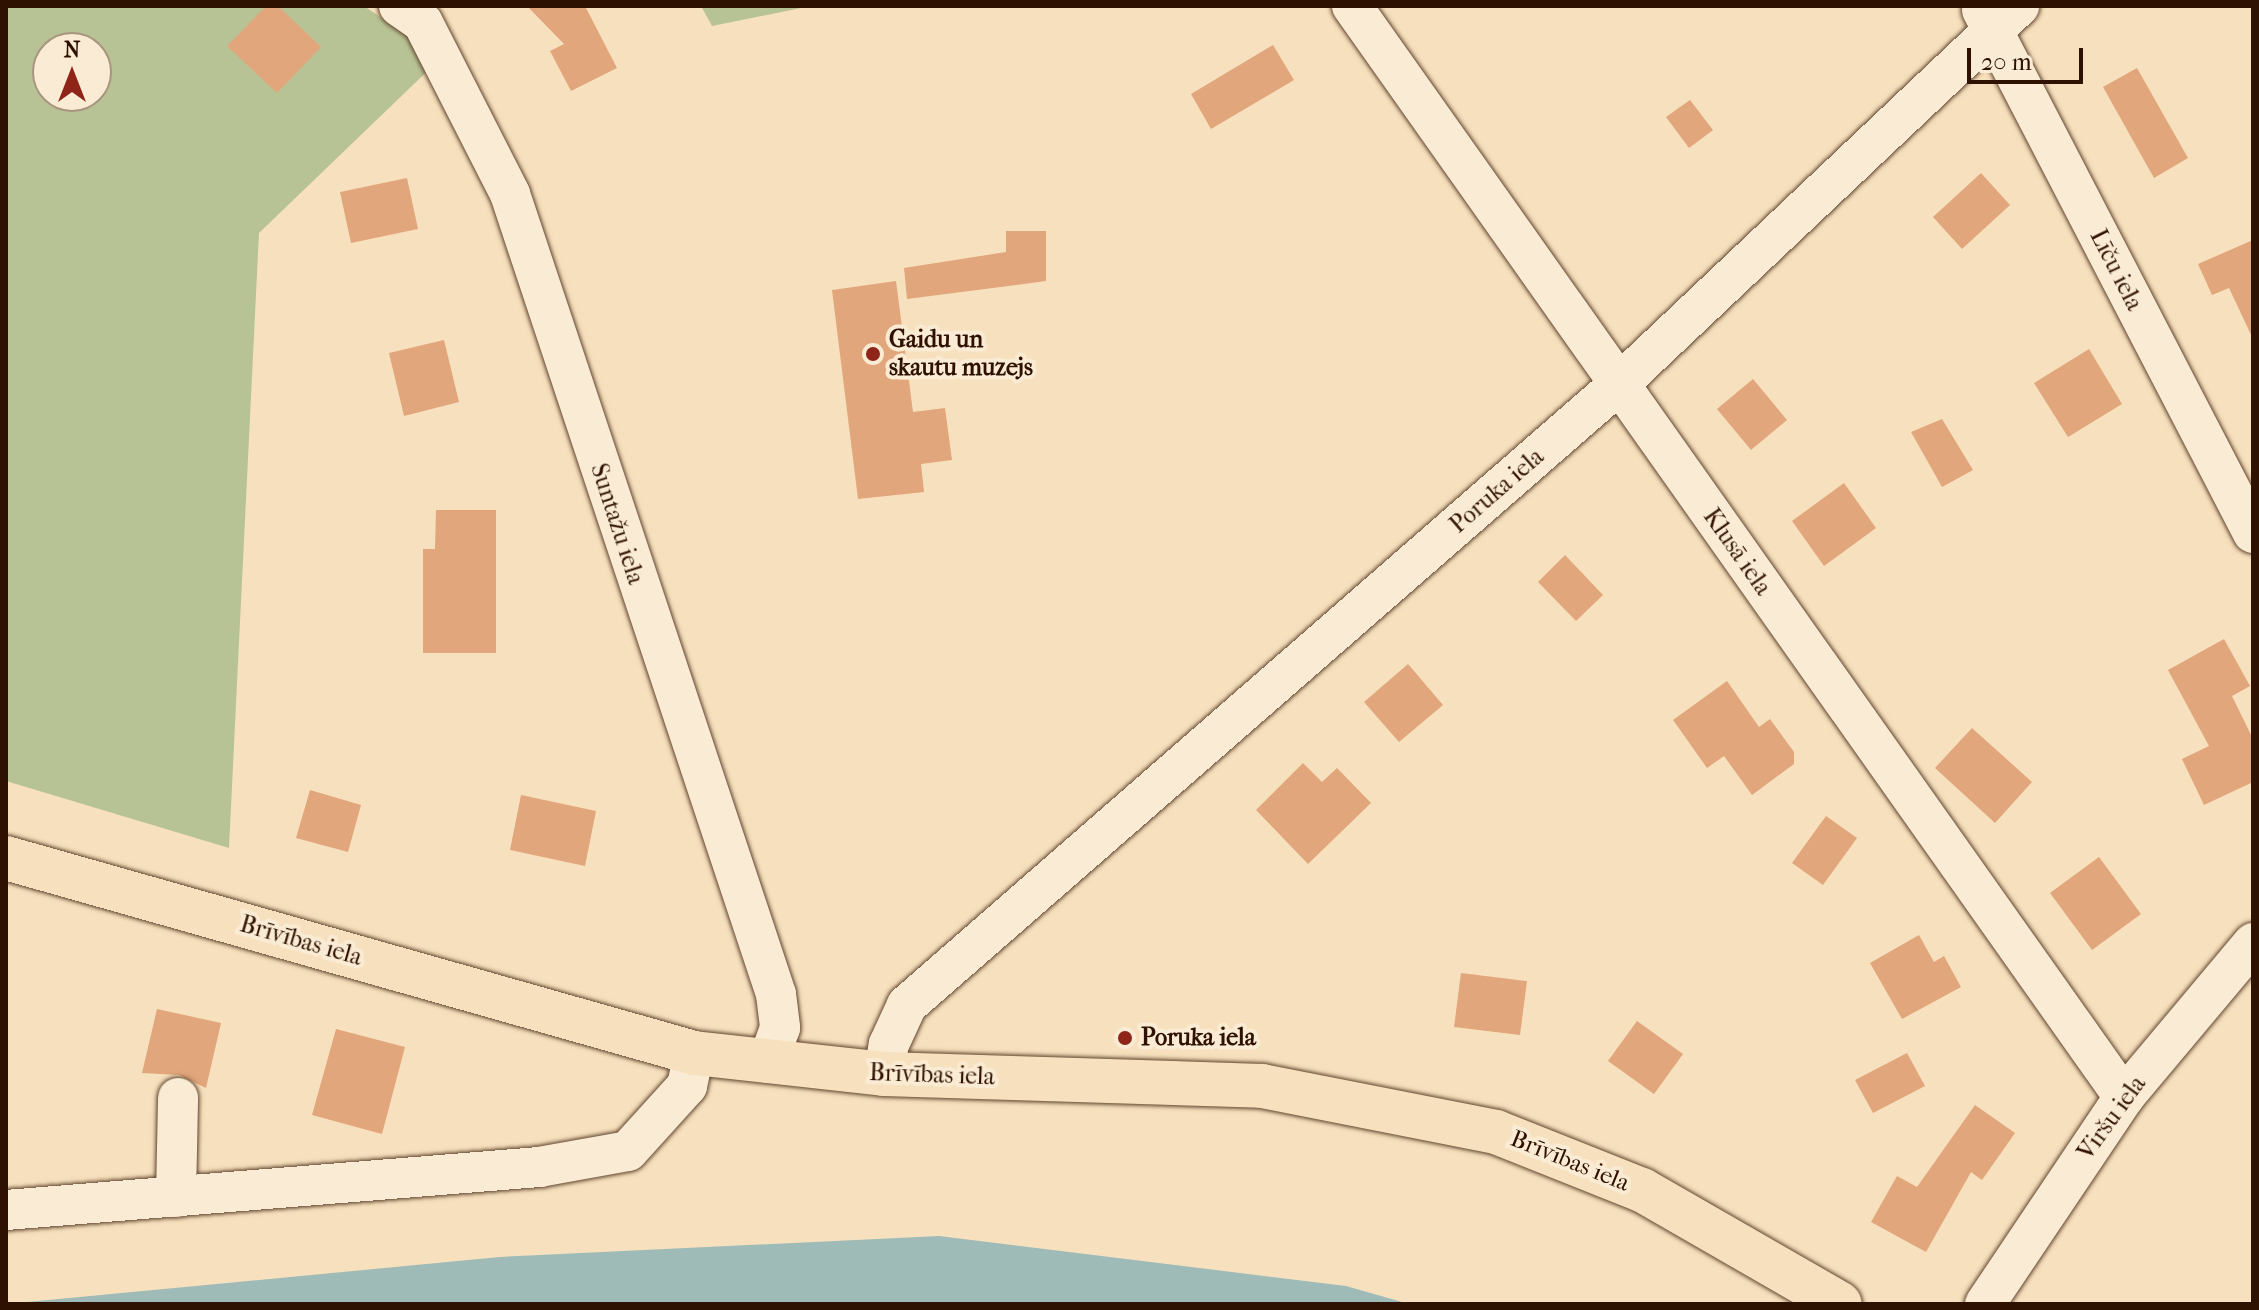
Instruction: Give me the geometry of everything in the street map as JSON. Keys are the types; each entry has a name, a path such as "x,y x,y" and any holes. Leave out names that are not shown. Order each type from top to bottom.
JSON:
{"main road":[{"name":"Brīvības iela","path":"6,858 694,1053 884,1074 1262,1086 1496,1132 1642,1190 1840,1304"}],"street":[{"name":"Suntažu iela","path":"399,6 423,23 510,194 776,994 780,1028 767,1063"},
{"name":"Klusā iela","path":"1352,6 2124,1097"},
{"name":"Poruka iela","path":"884,1074 889,1044 907,1005 1618,385 1998,15"},
{"name":"Līču iela","path":"1998,15 2253,533"},
{"name":"Viršu iela","path":"1985,1304 2124,1097 2253,943"},
{"path":"6,1210 539,1167 628,1151 687,1086 694,1053"},
{"path":"176,1197 178,1098"}],"green space":[{"path":"6,6 364,6 441,58 259,233 229,848 6,781"},
{"path":"701,6 811,6 712,26"}],"water":[{"path":"939,1236 1346,1286 1409,1304 6,1304 500,1257"}],"building":[{"path":"266,6 278,6 321,47 277,93 227,46"},
{"path":"527,6 585,6 617,68 571,91 550,51 564,44"},
{"path":"1273,45 1294,80 1211,129 1191,94"},
{"path":"2137,68 2188,158 2154,178 2103,87"},
{"path":"1690,100 1713,130 1689,148 1666,117"},
{"path":"1981,173 2010,205 1962,249 1933,217"},
{"path":"407,178 418,229 351,243 340,192"},
{"path":"1006,231 1046,231 1046,281 907,299 904,268 1006,252"},
{"path":"2253,240 2253,339 2229,288 2212,295 2198,264"},
{"name":"Gaidu un skautu muzejs","path":"896,281 913,412 945,408 952,460 921,464 924,492 858,499 832,290"},
{"path":"444,340 459,402 404,416 389,353"},
{"path":"2089,349 2122,404 2068,437 2034,383"},
{"path":"1753,379 1787,420 1751,450 1717,409"},
{"path":"1942,419 1973,470 1942,487 1911,432"},
{"path":"1844,483 1876,528 1824,566 1792,521"},
{"path":"436,510 496,510 496,653 423,653 423,549 435,549"},
{"path":"1565,555 1603,595 1576,621 1538,582"},
{"path":"2224,639 2250,686 2232,696 2253,739 2253,782 2204,805 2182,759 2209,746 2168,670"},
{"path":"1408,664 1443,705 1399,742 1364,702"},
{"path":"1727,681 1759,727 1770,719 1794,752 1794,764 1752,795 1724,756 1707,768 1673,720"},
{"path":"1972,728 2032,782 1995,823 1935,768"},
{"path":"1303,763 1322,782 1337,768 1371,803 1308,864 1256,810"},
{"path":"310,790 361,805 348,852 296,838"},
{"path":"521,795 596,811 585,866 510,850"},
{"path":"1826,816 1857,838 1823,885 1792,863"},
{"path":"2099,857 2141,914 2092,950 2050,893"},
{"path":"1919,935 1934,962 1944,956 1961,987 1902,1019 1870,963"},
{"path":"1461,973 1527,981 1520,1035 1454,1027"},
{"path":"157,1009 221,1023 206,1088 179,1075 142,1073"},
{"path":"1637,1021 1683,1054 1654,1094 1608,1061"},
{"path":"336,1029 405,1047 382,1134 312,1115"},
{"path":"1907,1053 1925,1086 1873,1113 1855,1080"},
{"path":"1975,1105 2015,1133 1982,1180 1971,1172 1926,1252 1871,1222 1897,1176 1917,1187"}],"place":[{"name":"Gaidu un skautu muzejs","path":"873,354"},
{"name":"Poruka iela","path":"1125,1038"}]}
